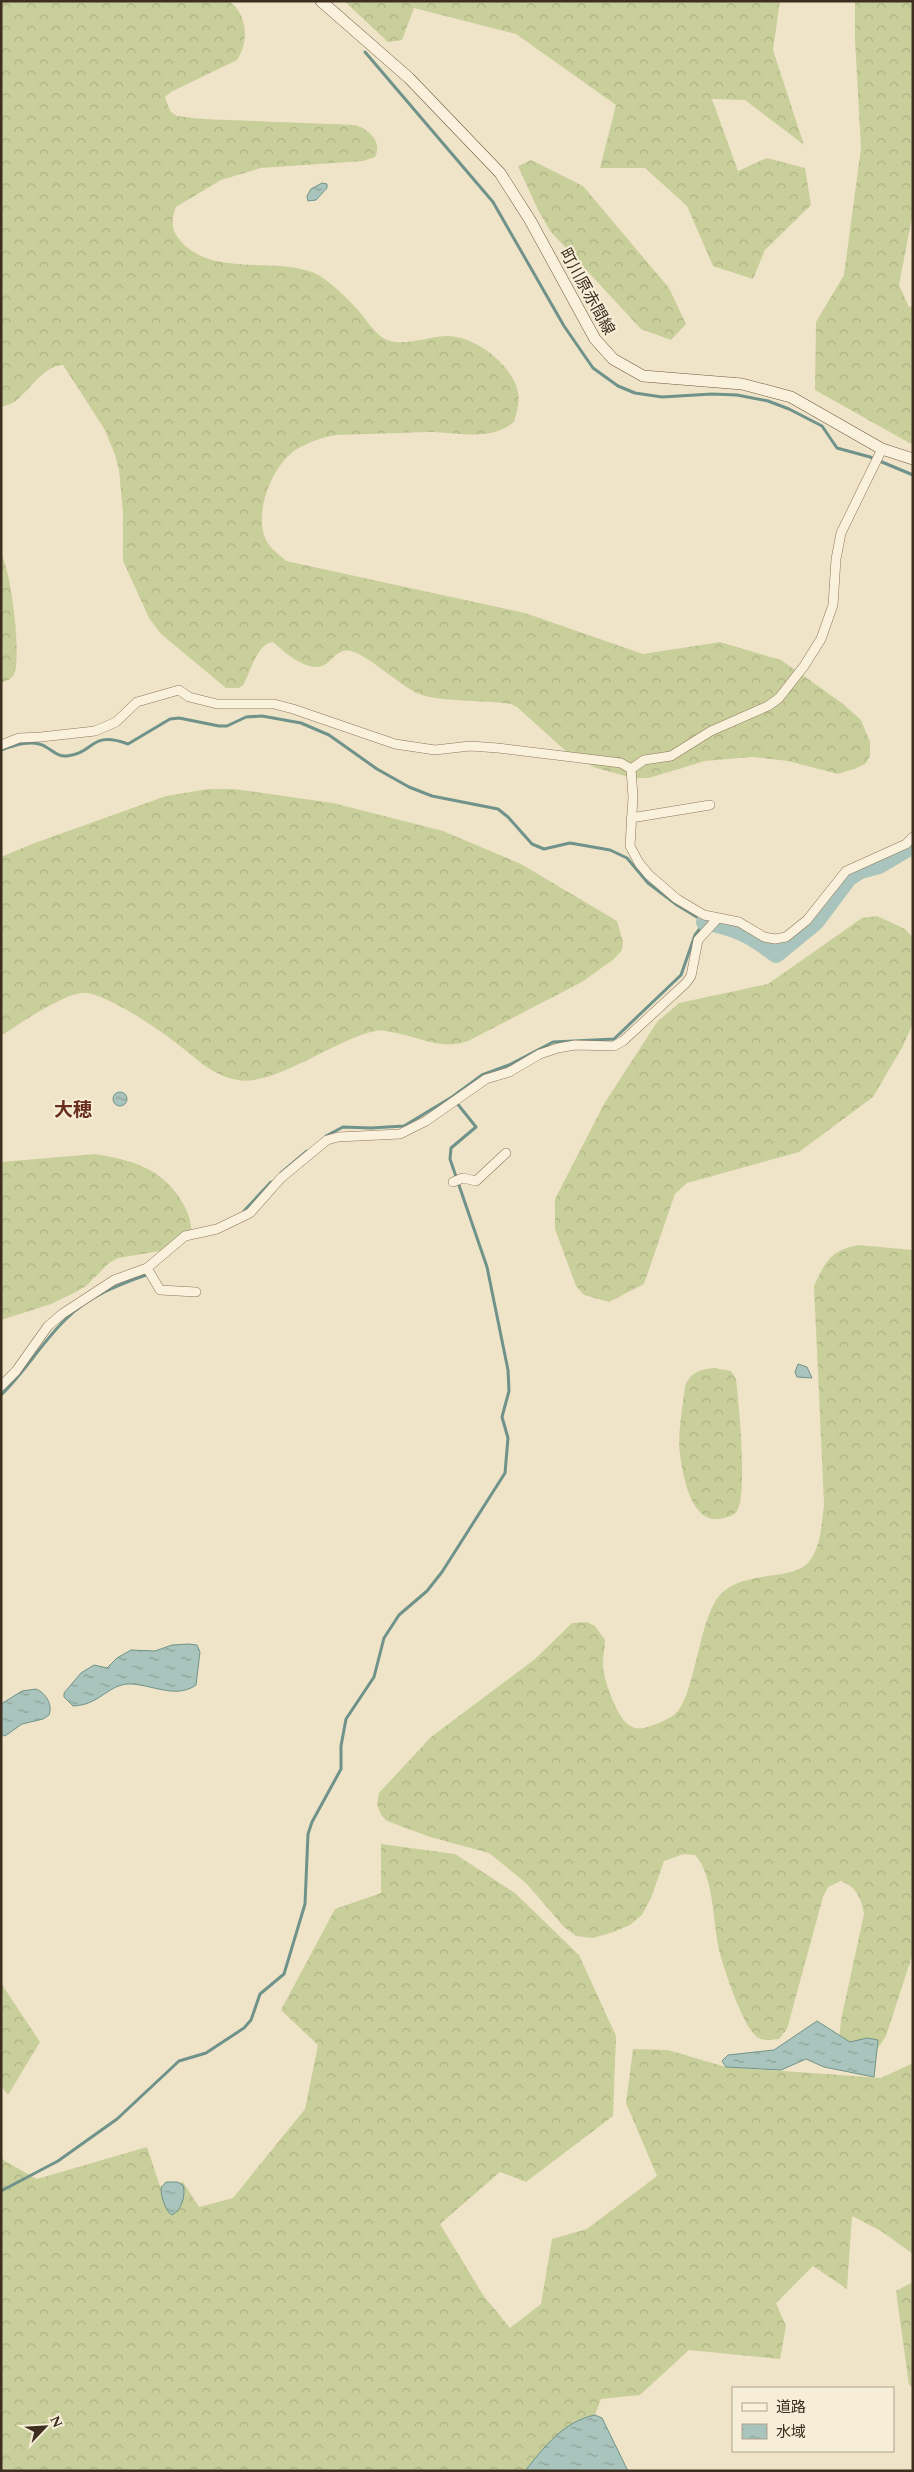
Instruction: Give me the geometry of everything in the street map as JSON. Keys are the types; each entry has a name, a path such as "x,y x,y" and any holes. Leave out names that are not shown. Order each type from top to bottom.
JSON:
{"main road":[{"name":"町川原赤間線","path":"321,1 409,78 500,174 530,220 595,339 613,359 643,376 742,384 791,397 882,449 913,460"}],"street":[{"path":"631,769 644,760 671,756 711,731 768,706 779,698 822,639 833,605 836,559 841,533 882,449"},
{"path":"1,745 19,738 41,738 95,730 116,722 137,702 179,690 189,697 217,704 274,704 395,744 435,750 470,746 498,748 607,760 621,763 631,769"},
{"path":"631,769 633,797 630,846 633,855 649,875 677,899 704,915 739,922 764,937 775,939 786,937 807,920 846,871 906,844 913,837"},
{"path":"631,818 710,805"},
{"path":"1,1386 16,1371 56,1319 114,1280 147,1268 185,1236 217,1228 250,1213 281,1178 327,1140 338,1137 400,1134 426,1121 486,1079 509,1072 540,1054 575,1045 614,1046 622,1041 686,983 691,976 698,940 718,918"},
{"path":"453,1182 463,1178 476,1181 506,1153"},
{"path":"147,1268 160,1290 196,1292"}],"green space":[{"path":"1,1 229,1 240,14 245,29 241,53 237,60 171,92 165,97 170,111 177,116 202,119 355,125 365,129 373,136 376,141 377,151 375,157 363,161 261,168 221,180 176,207 173,224 174,231 179,239 190,250 203,257 218,261 233,264 282,266 313,272 329,282 344,296 383,338 394,342 409,342 440,336 458,337 480,346 491,354 508,371 514,382 519,399 514,422 495,432 484,434 429,432 336,435 306,444 288,456 280,466 267,491 262,519 263,531 267,542 286,561 525,613 643,654 720,642 781,660 842,703 861,720 870,742 870,756 865,764 838,774 788,761 752,757 705,761 649,778 633,778 596,768 569,754 517,707 511,704 427,697 402,684 367,658 351,651 340,652 326,664 320,667 313,667 298,661 273,642 267,644 258,653 243,685 239,688 226,688 161,634 149,618 123,561 123,513 119,470 115,455 105,430 63,365 56,366 44,373 17,400 1,407"},
{"path":"344,1 780,1 773,50 804,145 745,100 712,99 738,171 767,158 805,168 811,205 765,250 753,279 713,266 687,206 645,168 600,168 616,105 516,34 414,8 402,40 388,42"},
{"path":"855,1 913,1 913,212 899,285 909,307 913,306 913,445 815,390 816,322 844,275 861,148 855,40"},
{"path":"531,160 583,186 669,288 686,324 671,340 641,329 551,232 539,212 518,166"},
{"path":"1,554 12,594 17,651 13,676 1,683"},
{"path":"208,789 234,789 333,803 443,831 521,864 617,921 623,942 622,950 614,959 582,982 468,1041 458,1044 438,1044 401,1034 376,1031 344,1042 288,1069 253,1080 238,1080 221,1075 200,1062 147,1022 103,998 91,994 81,993 62,999 1,1036 1,857 166,796"},
{"path":"877,916 905,929 913,938 913,1023 903,1046 873,1097 799,1152 687,1183 675,1194 644,1284 609,1302 584,1295 576,1286 555,1229 555,1199 604,1104 657,1022 679,1003 768,984 862,918"},
{"path":"95,1154 132,1162 144,1167 164,1180 181,1200 190,1219 191,1233 160,1251 118,1258 109,1263 86,1286 72,1294 51,1304 1,1320 1,1162"},
{"path":"858,1245 913,1250 913,1953 886,2036 876,2051 839,2040 841,2020 864,1914 857,1893 846,1883 841,1881 828,1887 823,1897 787,2029 779,2039 765,2040 757,2037 751,2031 734,1996 719,1950 712,1900 706,1875 695,1855 684,1854 664,1861 651,1898 642,1915 630,1925 593,1938 576,1936 564,1927 526,1883 489,1853 430,1837 387,1821 381,1815 377,1804 379,1793 431,1737 535,1659 572,1623 587,1622 595,1626 605,1640 603,1669 615,1706 624,1721 632,1727 641,1728 669,1718 681,1706 687,1693 706,1623 719,1596 729,1587 742,1581 793,1571 803,1567 811,1559 819,1540 824,1504 814,1286 830,1258 841,1250"},
{"path":"714,1368 731,1371 736,1379 742,1446 742,1483 738,1509 733,1515 719,1519 709,1518 702,1514 695,1506 686,1486 679,1447 685,1386 696,1372"},
{"path":"381,1844 455,1854 515,1893 579,1955 616,2036 613,2116 526,2182 500,2172 440,2224 483,2295 510,2328 541,2304 552,2239 587,2229 657,2176 626,2103 633,2049 668,2050 726,2067 881,2078 913,2063 913,2254 881,2231 852,2216 847,2289 813,2266 776,2303 786,2326 780,2359 689,2350 640,2395 601,2399 595,2415 574,2423 556,2436 525,2471 1,2471 1,2157 37,2179 147,2147 160,2186 183,2182 199,2207 233,2198 305,2109 318,2045 281,2010 335,1909 381,1893"},
{"path":"1,1983 40,2042 8,2095 1,2086"},
{"path":"913,2282 913,2388 909,2385 896,2291"}],"water":[{"path":"322,183 327,184 327,188 316,200 308,201 307,196 311,189"},
{"path":"120,1092 125,1094 127,1099 125,1104 120,1106 115,1104 113,1099 115,1094"},
{"path":"798,1364 807,1367 812,1378 797,1377 795,1372"},
{"path":"172,1645 197,1645 200,1652 196,1685 188,1689 171,1691 136,1684 120,1685 90,1702 73,1706 64,1697 64,1693 81,1673 94,1665 107,1668 117,1658 131,1650 155,1651"},
{"path":"36,1689 43,1693 48,1700 50,1707 49,1715 43,1719 22,1724 5,1736 1,1734 1,1704 22,1691"},
{"path":"817,2021 850,2042 867,2038 878,2040 874,2077 824,2067 806,2059 781,2070 726,2067 722,2061 728,2055 774,2050"},
{"path":"166,2182 177,2182 183,2185 184,2189 181,2206 172,2215 165,2207 162,2195 161,2188"},
{"path":"595,2415 602,2418 628,2471 525,2471 547,2444 564,2429 584,2418"}],"waterway":[{"path":"365,52 493,202 564,326 593,368 618,386 635,393 662,397 712,394 737,395 768,401 789,409 822,426 837,448 870,457 913,475"},
{"path":"1,750 35,743 46,747 58,755 67,756 83,751 99,741 116,740 128,744 170,719 179,718 219,726 227,726 246,717 262,716 301,723 329,735 377,769 409,787 432,796 498,809 508,817 532,844 544,849 570,843 610,850 627,858 648,883 677,905 705,922 695,935 681,975 614,1039 553,1042 509,1065 482,1075 452,1097 404,1126 343,1127 326,1136"},
{"path":"705,922 725,926 743,933 760,942 776,954 815,922 848,878 860,870 879,865 913,845"},
{"path":"1,2191 58,2161 117,2119 179,2061 206,2053 244,2028 251,2020 260,1994 284,1974 305,1904 308,1834 312,1822 341,1769 341,1746 346,1719 374,1677 384,1638 399,1615 427,1591 442,1572 505,1473 508,1438 502,1417 509,1391 508,1370 487,1267 450,1159 451,1148 476,1127 456,1102"},
{"path":"281,1173 307,1151"},
{"path":"244,1211 271,1182"},
{"path":"1,1395 18,1377 49,1337 75,1311 103,1292 146,1275"}],"district":[{"name":"大穂","path":"73,1109"}]}
